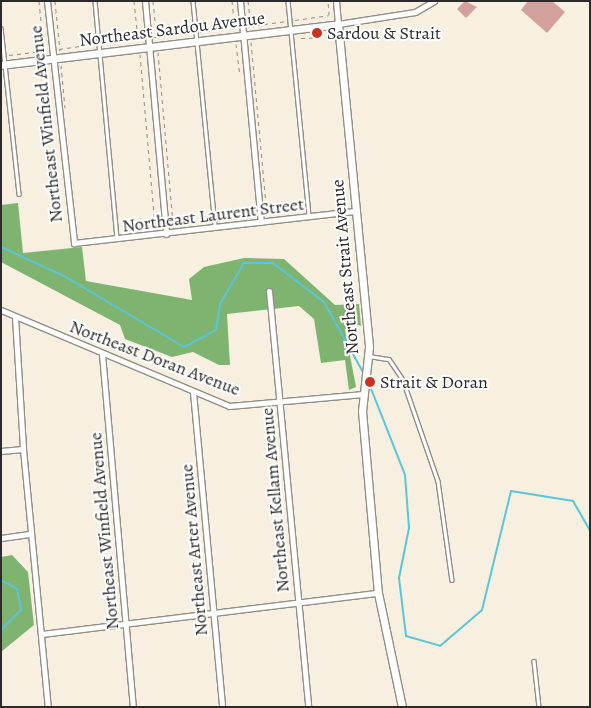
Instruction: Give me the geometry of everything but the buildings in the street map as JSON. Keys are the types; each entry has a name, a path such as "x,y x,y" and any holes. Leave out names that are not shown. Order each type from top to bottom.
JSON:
{"main road":[{"name":"Northeast Sardou Avenue","path":"4,65 49,63 100,53 139,52 196,41 247,38 338,24"},
{"name":"Northeast Strait Avenue","path":"338,24 369,356 363,394 378,593 402,707"}],"street":[{"name":"Northeast Winfield Avenue","path":"47,1 52,50 49,63 74,243"},
{"path":"144,1 166,234"},
{"path":"240,1 243,26 247,38 262,222"},
{"name":"Northeast Strait Avenue","path":"336,1 338,24"},
{"name":"Northeast Sardou Avenue","path":"338,24 415,12 434,1"},
{"name":"Northeast Laurent Street","path":"74,243 117,240 356,211"},
{"name":"Northeast Kellam Avenue","path":"269,292 308,707"},
{"name":"Northeast Doran Avenue","path":"1,310 193,392 235,407 280,404 363,394"},
{"path":"15,317 23,449 48,707"},
{"name":"Northeast Winfield Avenue","path":"102,354 133,707"},
{"name":"Northeast Arter Avenue","path":"193,392 222,707"},
{"path":"1,451 23,449"},
{"path":"1,538 31,534"},
{"path":"42,634 378,593"}],"lane":[{"path":"95,1 117,240"},
{"path":"193,1 215,228"},
{"path":"288,1 309,217"},
{"path":"1,28 19,194"},
{"path":"369,356 389,359 403,380 438,481 452,580"},
{"path":"534,661 539,707"}],"path":[{"path":"39,1 44,51 49,63 57,184"},
{"path":"55,1 66,113"},
{"path":"134,1 155,228 145,229"},
{"path":"153,1 174,233"},
{"path":"248,1 251,25 247,38 268,222"},
{"path":"4,56 329,15 328,1"},
{"path":"301,38 324,37"},
{"path":"226,44 247,38"},
{"path":"130,56 150,50 168,51"},
{"path":"36,68 61,61 71,64"}],"green space":[{"path":"18,203 23,253 82,247 86,281 192,300 189,279 204,267 244,258 284,259 335,305 359,304 361,326 348,322 345,330 356,387 349,390 345,360 321,363 314,319 299,306 227,314 230,365 219,365 193,352 172,357 125,339 120,325 1,262 1,205"},
{"path":"12,555 28,572 34,625 1,652 1,557"}],"waterway":[{"path":"1,247 64,276 184,347 216,330 220,304 244,263 273,263 324,302 363,372"},
{"path":"368,381 405,475 409,528 399,578 406,636 440,646 482,610 511,491 573,501 590,530"},
{"path":"1,580 17,589 21,610 1,630"}],"place":[{"name":"Sardou & Strait","path":"317,33"},
{"name":"Strait & Doran","path":"370,382"}]}
